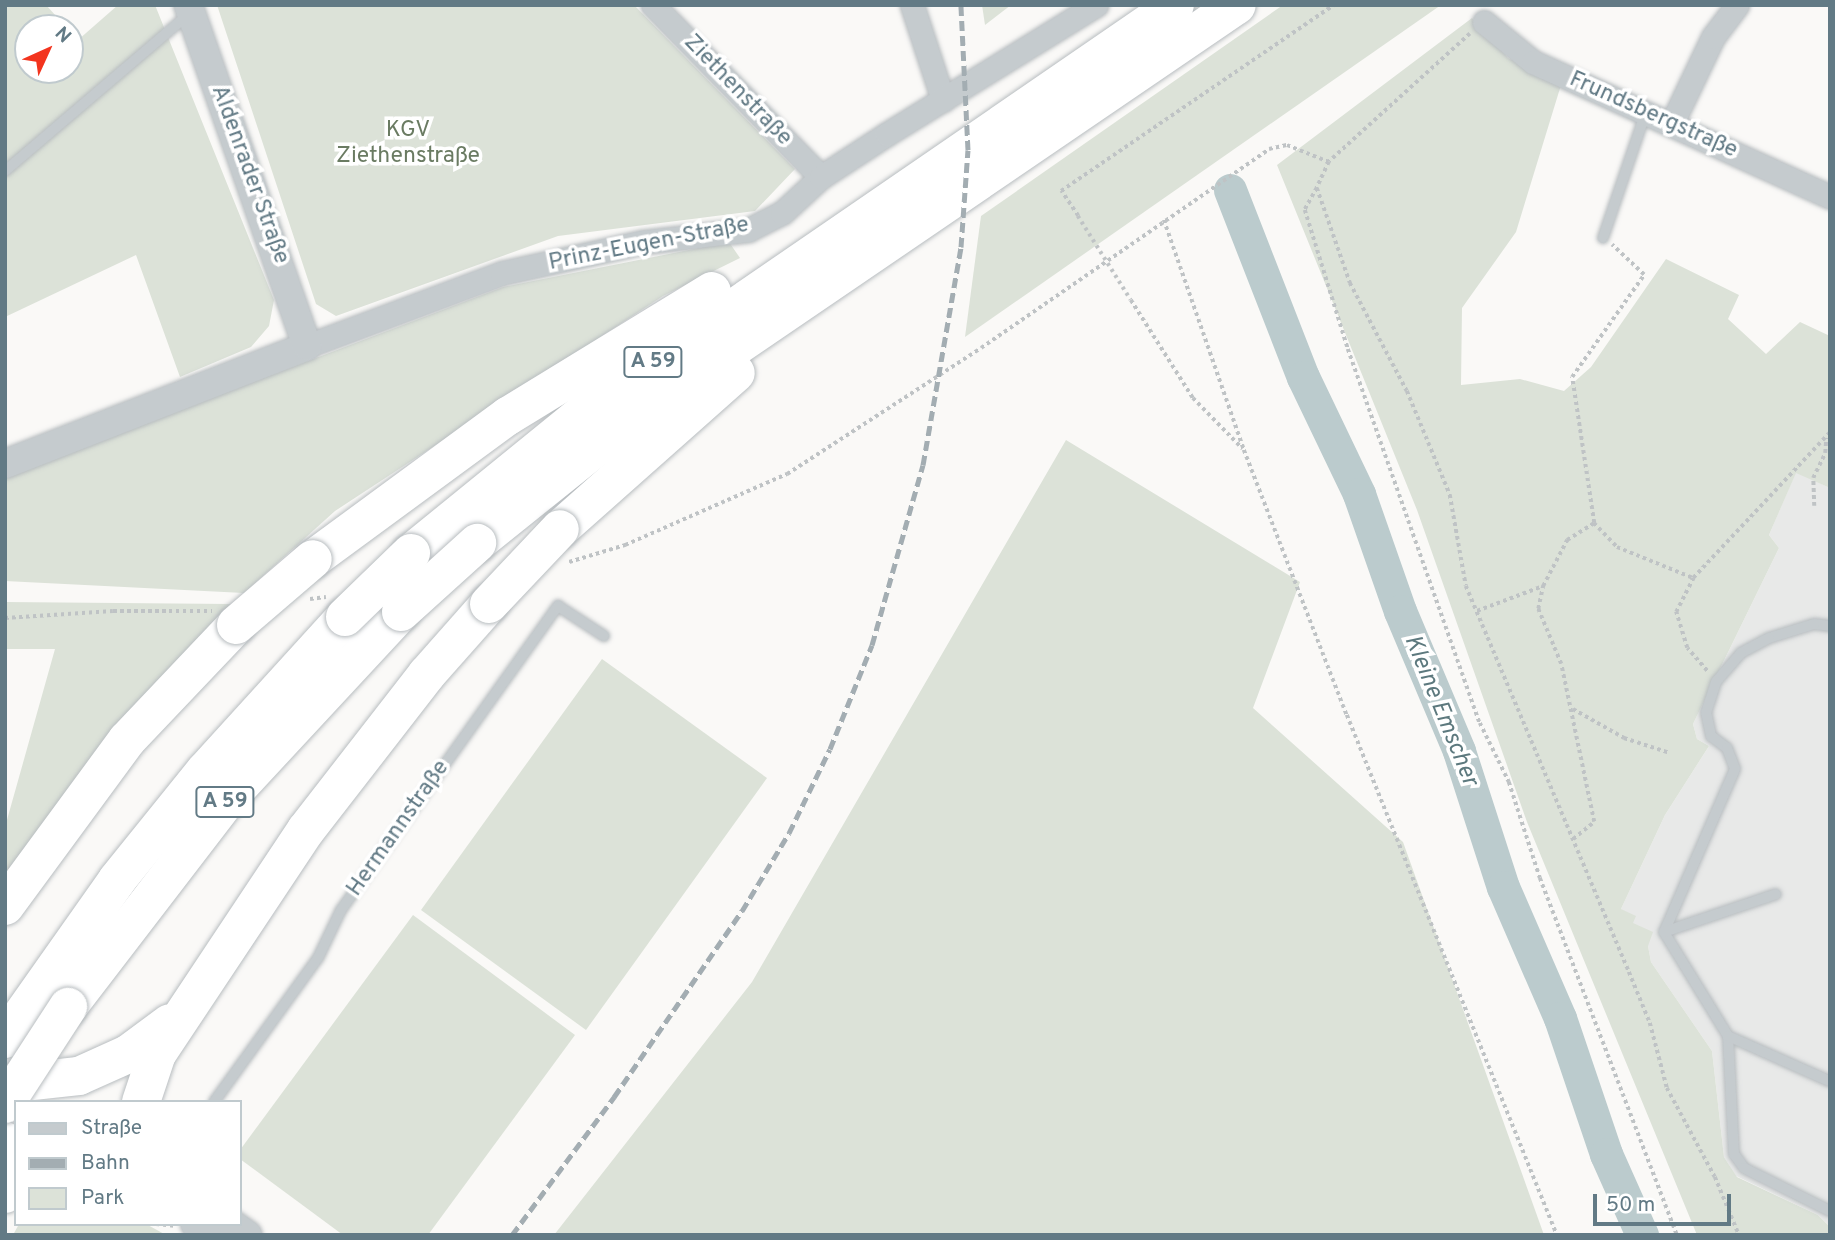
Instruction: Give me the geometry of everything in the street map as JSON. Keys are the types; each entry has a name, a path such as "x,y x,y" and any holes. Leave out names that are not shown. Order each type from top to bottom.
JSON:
{"highway":[{"name":"A 59","path":"11,1102 53,998 117,880 205,771 345,617 411,553 593,405 1175,5"},
{"name":"A 59","path":"5,1039 53,998 298,718 401,612 477,542 615,432 1237,5"},
{"path":"6,906 127,740 236,625 313,559 508,416 763,260 908,187"},
{"path":"142,1100 157,1054 182,1012 306,830 419,684 489,604 560,529 728,379 907,230"},
{"path":"16,1100 108,1064 152,1038 182,1012"},
{"path":"5,1141 9,1160 5,1194"}],"street":[{"name":"Ziethenstraße","path":"653,5 821,177"},
{"path":"912,5 943,100"},
{"name":"Prinz-Eugen-Straße","path":"7,459 502,273 643,242 748,230 782,214 821,177 1096,5"},
{"path":"1672,123 1713,37 1737,5"},
{"name":"Aldenrader Straße","path":"189,9 307,346"},
{"name":"Frundsbergstraße","path":"1484,22 1533,62 1830,197"},
{"path":"199,1226 217,1235"}],"lane":[{"path":"5,171 189,9"},
{"path":"1603,238 1646,112"},
{"name":"Hermannstraße","path":"215,1100 318,958 341,910 558,606 604,636"},
{"path":"1664,932 1735,769 1727,748 1711,736 1706,712 1716,682 1741,653 1769,638 1814,624 1830,626"},
{"path":"1664,932 1776,894"},
{"path":"1664,932 1728,1036 1734,1154 1744,1168 1830,1211"},
{"path":"1728,1036 1829,1081"}],"path":[{"path":"1244,450 1193,398 1061,191 1334,5"},
{"path":"1484,22 1329,162 1305,210 1348,349 1480,723 1509,782 1526,841 1677,1235"},
{"path":"1317,188 1350,283 1411,400 1450,495 1461,569 1650,1023 1667,1088 1715,1177 1739,1235"},
{"path":"1164,220 1244,450 1557,1235"},
{"path":"1603,238 1644,275 1572,377 1594,523 1617,547 1693,578"},
{"path":"1814,506 1813,478 1825,453 1828,434"},
{"path":"1716,682 1687,648 1676,612 1693,578 1828,434"},
{"path":"1573,839 1594,822 1573,709 1561,664 1538,609 1543,586 1567,540 1594,523"},
{"path":"1477,611 1543,586"},
{"path":"1573,709 1624,738 1670,753"}],"shaded area":[{"path":"1796,472 1830,488 1830,1227 1818,1215 1736,1176 1724,1157 1712,1051 1651,962 1648,946 1621,909 1665,815 1709,746 1697,739 1693,724 1779,548 1769,535"}],"green space":[{"path":"5,5 46,5 54,14 14,14 14,84 84,84 84,35 118,5 155,5 274,300 269,326 251,347 180,377 136,255 5,317"},
{"name":"KGV Ziethenstraße","path":"217,5 634,5 795,169 755,211 558,236 336,316 316,304"},
{"path":"982,5 1011,5 985,25"},
{"path":"1283,5 1441,5 965,337 981,216"},
{"path":"1472,18 1508,58 1561,85 1516,232 1462,308 1461,385 1520,379 1564,391 1591,367 1666,259 1739,295 1728,319 1766,354 1800,322 1830,336 1830,488 1796,473 1769,535 1779,548 1693,724 1697,739 1709,746 1665,815 1621,909 1636,916 1633,923 1653,932 1648,946 1651,962 1712,1051 1724,1157 1737,1177 1818,1215 1830,1227 1830,1235 1697,1235 1527,822 1417,510 1277,165"},
{"path":"729,242 740,258 663,296 335,511 244,593 5,581 5,476 503,287"},
{"path":"1066,440 1300,582 1253,708 1403,842 1544,1235 554,1235 752,982"},
{"path":"5,602 231,604 147,692 5,881 5,827 55,649 5,649"},
{"path":"602,659 767,778 586,1030 421,910"},
{"path":"413,915 575,1035 428,1235 343,1235 242,1160 242,1147"},
{"path":"18,1226 150,1226 166,1235 13,1235"}],"waterway":[{"name":"Kleine Emscher","path":"1230,190 1303,377 1359,494 1400,611 1459,751 1503,887 1560,1018 1606,1154 1642,1235"}],"railway":[{"path":"512,1235 614,1097 742,911 789,833 830,749 872,645 923,465 961,247 968,150 961,5"}]}
